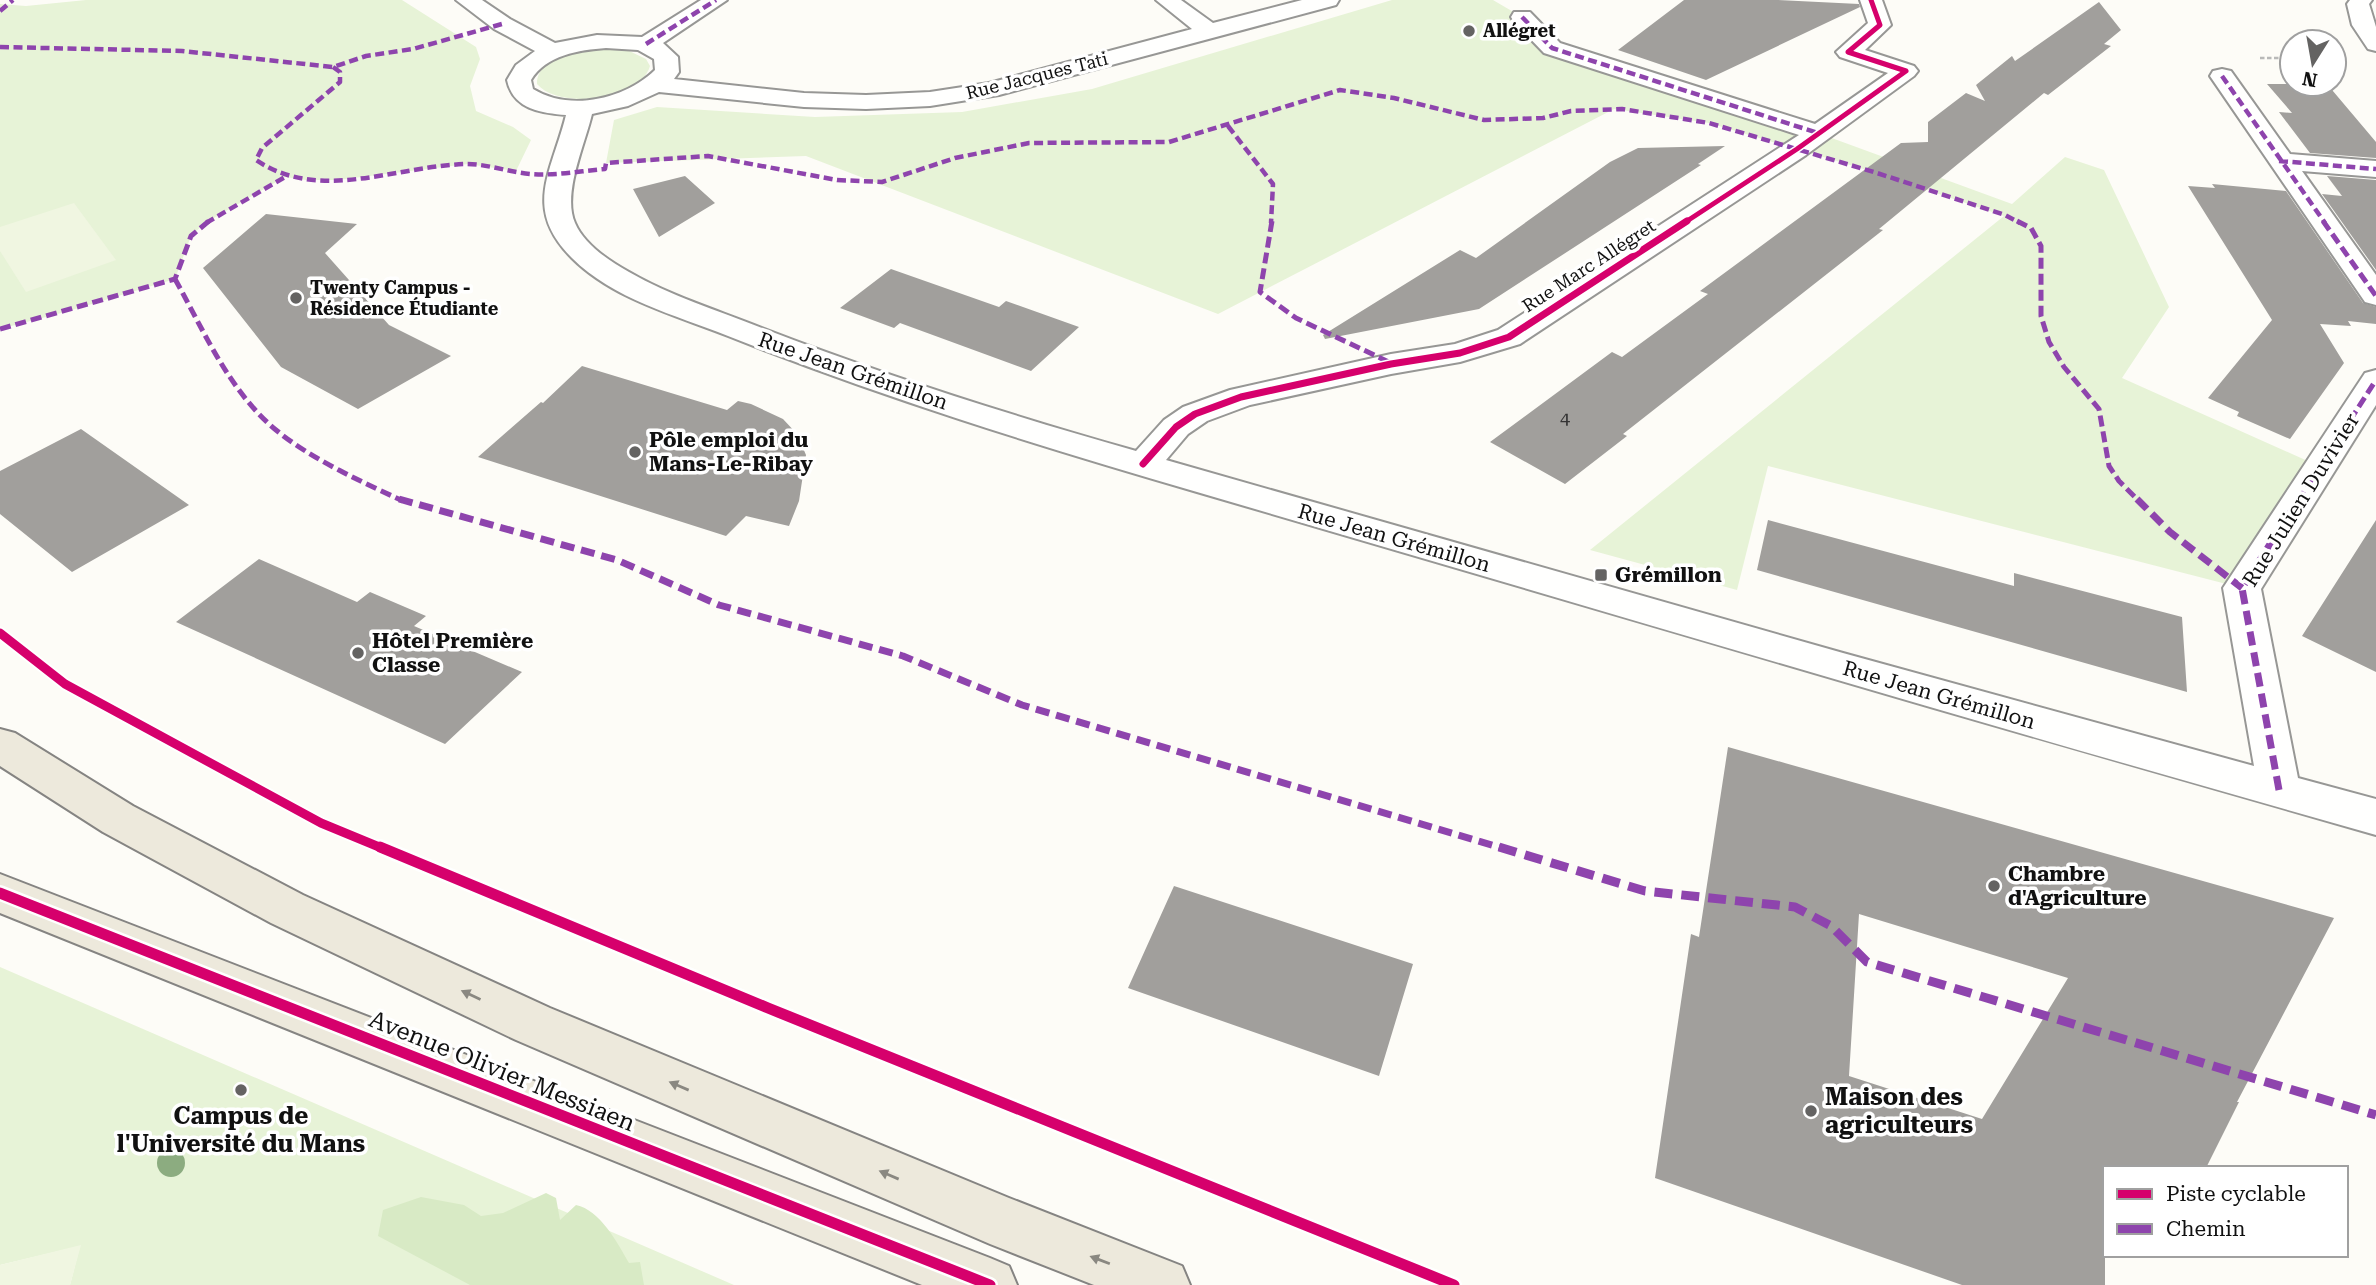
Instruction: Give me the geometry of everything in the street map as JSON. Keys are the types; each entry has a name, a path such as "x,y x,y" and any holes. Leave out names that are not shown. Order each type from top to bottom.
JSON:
{"main road":[{"path":"0,745 118,819 287,909 533,1024 1009,1226 1163,1285"},
{"name":"Avenue Olivier Messiaen","path":"0,893 990,1285"}],"street":[{"path":"467,0 502,24 554,52"},
{"path":"646,44 716,0"},
{"path":"1167,0 1209,31"},
{"name":"Rue Jacques Tati","path":"656,84 804,100 866,102 930,99 990,90 1328,0"},
{"name":"Rue Marc Allégret","path":"1143,464 1176,427 1195,414 1241,397 1391,363 1460,354 1509,337 1818,133 1906,71 1848,52 1880,25 1871,0"},
{"path":"2353,1 2363,25 2376,44"},
{"path":"1522,17 1552,48 1818,133"},
{"path":"606,41 646,44 661,51 668,61 667,72 656,84 628,98 581,107 537,102 520,89 519,80 524,71 554,52 606,41"},
{"path":"2222,76 2376,296"},
{"name":"Rue Jean Grémillon","path":"581,107 555,193 556,214 567,234 590,259 621,279 760,338 898,388 1143,464 1690,625 2376,817"},
{"path":"2280,161 2376,169"},
{"name":"Rue Julien Duvivier","path":"2279,790 2242,588 2376,380"}],"green space":[{"path":"86,0 402,0 476,47 480,59 470,86 476,111 513,127 531,140 516,171 468,164 337,180 285,177 205,223 191,236 175,279 0,329 0,4 26,6"},
{"path":"1392,0 1493,0 1522,17 1552,48 1818,133 2012,204 2065,157 2104,170 2169,307 2122,378 2321,467 2242,588 1768,466 1737,590 1590,550 2004,216 1877,173 1709,123 1614,109 1218,314 806,156 606,163 614,120 657,107 815,117 962,112 1092,89"},
{"path":"609,48 625,49 646,59 650,66 643,78 616,94 598,98 563,97 548,92 537,84 539,74 545,66 564,55"},
{"path":"74,203 116,260 26,292 0,251 0,227"},
{"name":"Campus de l'Université du Mans","path":"0,967 734,1285 70,1285 80,1246 0,1265"},
{"path":"546,1193 556,1198 560,1220 576,1205 593,1213 613,1237 629,1263 640,1262 644,1285 470,1285 378,1236 383,1210 421,1197 464,1205 481,1216 503,1213"},
{"path":"81,1245 70,1285 0,1285 0,1265"}],"building":[{"path":"1684,0 1778,0 1859,4 1860,7 1706,80 1618,50"},
{"path":"2099,2 2121,30 2104,44 2111,46 2048,95 2044,93 1879,229 1883,230 1623,434 1627,436 1565,484 1490,442 1612,352 1622,357 1708,294 1700,291 1901,143 1928,142 1928,122 1966,93 1985,101 1976,85 2012,56 2015,61"},
{"path":"2267,84 2278,84 2278,97"},
{"path":"2279,98 2339,98 2376,142 2376,158 2310,153 2279,112 2292,113"},
{"path":"1725,146 1698,164 1701,165 1479,309 1325,339 1323,335 1460,250 1476,258 1610,162 1638,148"},
{"path":"685,176 715,203 659,237 633,189"},
{"path":"2327,176 2376,180 2376,270 2322,194 2342,196"},
{"path":"2212,184 2286,191 2363,303 2376,307 2376,324 2348,321 2351,326 2320,324 2344,363 2290,439 2237,416 2239,412 2208,398 2272,320 2188,186 2215,188"},
{"name":"Twenty Campus - Résidence Étudiante","path":"266,214 357,224 325,253 389,325 451,356 358,409 281,367 203,268"},
{"path":"891,269 999,307 1006,301 1079,327 1031,371 900,323 894,328 840,308"},
{"name":"Pôle emploi du Mans-Le-Ribay","path":"582,366 727,410 738,401 751,404 783,419 797,434 806,455 799,501 789,526 746,516 726,536 478,457 543,403"},
{"path":"81,429 189,505 72,572 0,514 0,471"},
{"path":"1768,520 2014,586 2014,573 2182,617 2187,692 1757,570"},
{"path":"2376,520 2376,672 2302,636"},
{"name":"Hôtel Première Classe","path":"259,559 357,602 370,592 426,616 414,626 522,672 445,744 176,622"},
{"path":"1728,747 2334,918 2237,1102 2207,1166 2103,1166 2105,1285 1962,1285 1655,1178 1691,934 1699,937","holes":["1859,914 2068,978 1982,1119 1849,1076"]},
{"path":"1174,886 1413,964 1379,1076 1128,988"}],"marked path":[{"path":"0,11 13,0"},
{"path":"646,44 716,0"},
{"path":"1522,17 1552,48 1818,133"},
{"path":"0,47 182,51 333,67 366,56 413,49 502,24"},
{"path":"333,67 340,72 340,82 262,148 256,160 275,173 299,179 326,181 466,164 530,174 548,174 605,169 606,163 708,156 837,180 882,182 955,158 1029,143 1169,142 1340,90 1394,98 1484,120 1543,118 1571,111 1622,109 1709,123 1877,173 2005,215 2031,228 2041,246 2041,316 2049,342 2064,367 2099,409 2109,466 2119,481 2170,532 2242,588"},
{"path":"2222,76 2376,296"},
{"path":"1228,126 1273,184 1274,207 1260,292 1296,318 1391,363"},
{"path":"2279,161 2376,169"},
{"path":"0,329 175,279 191,236 205,223 285,177"},
{"path":"175,279 231,380 276,430 346,474 408,503 517,530 617,560 719,605 903,656 1022,705 1645,891 1795,907 1831,926 1867,962 2376,1115"},
{"path":"2279,790 2242,588 2376,380"}],"cycle path":[{"path":"1143,464 1176,427 1195,414 1241,397 1391,364 1460,353 1509,337 1797,149 1906,71 1848,52 1880,25 1871,0"},
{"path":"0,633 65,684 321,823 768,1008 1454,1285"},
{"path":"0,893 990,1285"}],"place":[{"name":"Allégret","path":"1469,31"},
{"name":"Twenty Campus - Résidence Étudiante","path":"296,298"},
{"name":"Pôle emploi du Mans-Le-Ribay","path":"635,452"},
{"name":"Grémillon","path":"1601,575"},
{"name":"Hôtel Première Classe","path":"358,653"},
{"name":"Chambre d'Agriculture","path":"1994,886"},
{"name":"Campus de l'Université du Mans","path":"241,1090"},
{"name":"Maison des agriculteurs","path":"1811,1111"}]}
